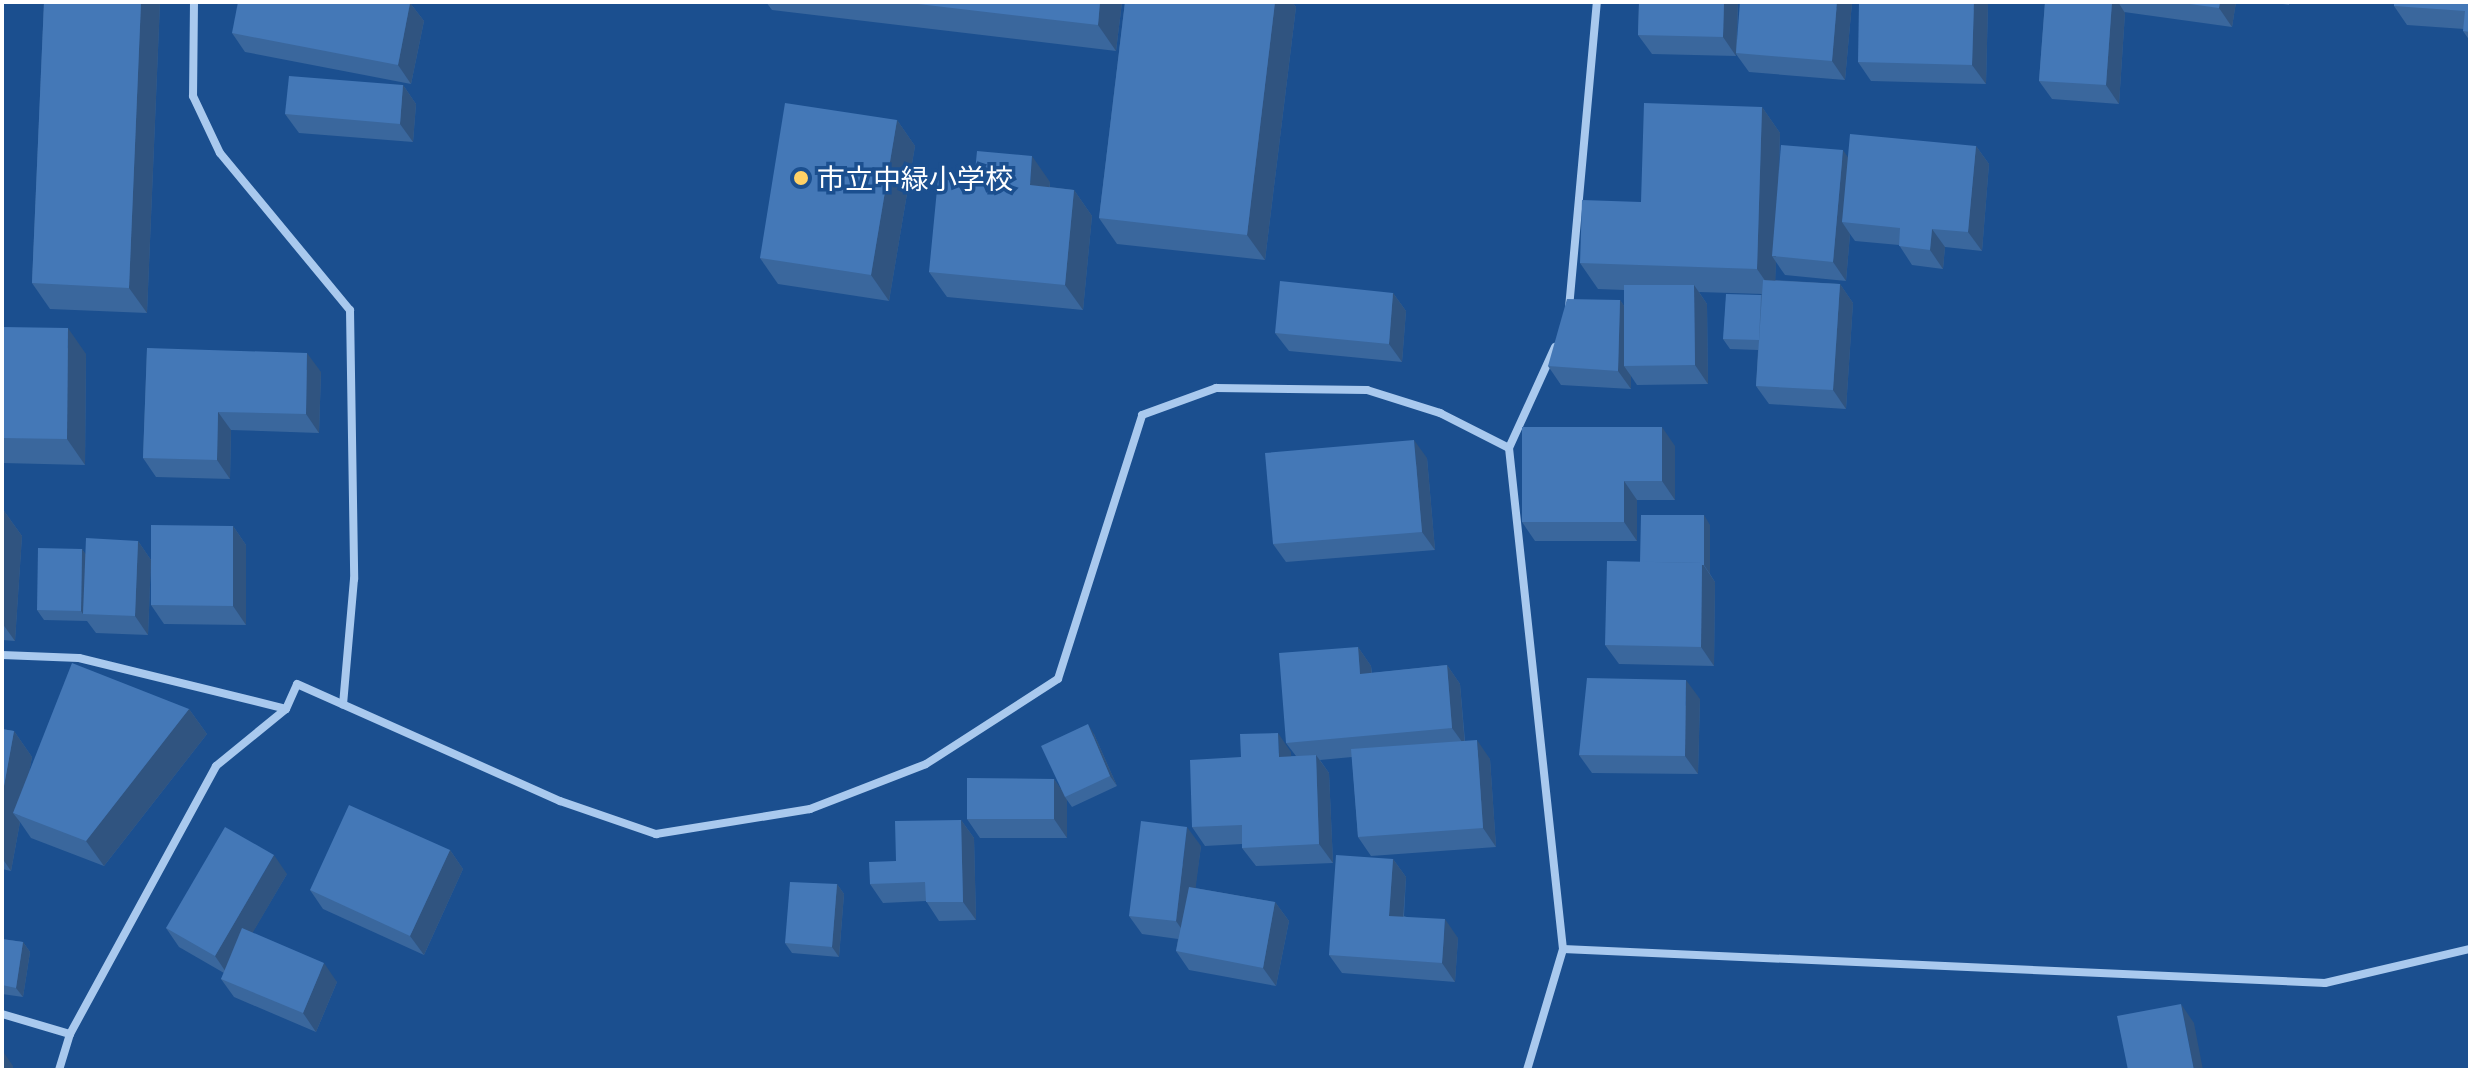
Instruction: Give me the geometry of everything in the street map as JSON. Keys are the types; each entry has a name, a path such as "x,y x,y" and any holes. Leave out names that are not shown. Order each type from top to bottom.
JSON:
{"street":[{"path":"194,2 193,96 220,153 350,310 354,579 343,705"},
{"path":"1567,320 1597,2"},
{"path":"1527,1070 1563,949 1509,448 1561,334"},
{"path":"59,1070 70,1034 216,766 286,709 297,684 560,801 656,834 810,809 926,764 1058,679 1142,415 1216,388 1367,390 1440,413 1509,448"},
{"path":"2,655 79,658 286,709"},
{"path":"1563,949 2325,983 2470,949"},
{"path":"2,1014 70,1034"}],"building":[{"path":"44,2 141,2 129,288 32,283"},
{"path":"238,2 410,3 398,65 232,33"},
{"path":"901,2 1100,2 1098,25"},
{"path":"1125,2 1275,2 1247,235 1099,218"},
{"path":"1639,2 1724,2 1723,37 1638,35"},
{"path":"1740,2 1837,2 1832,61 1736,53"},
{"path":"1859,2 1974,2 1972,65 1858,62"},
{"path":"2045,2 2112,2 2106,85 2039,81"},
{"path":"2175,2 2220,2 2219,8"},
{"path":"2394,2 2470,2 2470,32 2463,31 2465,11 2394,6"},
{"path":"289,76 403,85 400,124 285,114"},
{"path":"785,103 897,120 871,275 760,258"},
{"path":"1644,103 1762,107 1757,269 1580,263 1582,200 1641,202"},
{"path":"1850,134 1976,146 1968,232 1932,229 1930,250 1899,246 1900,228 1842,222"},
{"path":"1781,145 1843,150 1833,262 1772,256"},
{"path":"977,151 1032,156 1030,185 1074,190 1065,285 929,272 938,179 974,182"},
{"path":"2470,227 2470,308 2468,308"},
{"path":"1763,280 1840,284 1833,390 1756,386"},
{"path":"1280,281 1393,293 1389,344 1275,333"},
{"path":"1624,285 1694,285 1695,365 1624,366"},
{"path":"1726,294 1761,295 1759,340 1723,339"},
{"path":"1567,299 1620,300 1618,371 1548,366"},
{"path":"2,327 68,328 67,439 2,438"},
{"path":"147,348 307,353 306,414 218,412 217,460 143,458"},
{"path":"1522,427 1662,427 1662,481 1624,481 1624,522 1522,522"},
{"path":"1414,440 1422,532 1273,544 1265,453"},
{"path":"1641,515 1704,515 1704,565 1640,562"},
{"path":"151,525 233,526 233,606 151,605"},
{"path":"86,538 138,541 135,616 83,614"},
{"path":"38,548 82,549 81,611 37,610"},
{"path":"1607,561 1702,563 1701,647 1605,645"},
{"path":"1358,647 1360,674 1447,665 1452,728 1286,743 1279,653"},
{"path":"72,663 189,709 86,841 13,813"},
{"path":"1587,678 1686,680 1685,756 1579,755"},
{"path":"1088,724 1110,776 1065,797 1041,746"},
{"path":"2,729 14,731 2,797"},
{"path":"1278,733 1279,757 1316,755 1319,844 1242,848 1242,825 1192,827 1190,760 1241,757 1240,734"},
{"path":"1477,740 1483,828 1358,837 1351,749"},
{"path":"967,778 1054,779 1054,819 967,819"},
{"path":"349,805 450,850 410,936 310,890"},
{"path":"961,820 963,902 926,902 925,882 870,884 869,862 896,861 895,821"},
{"path":"1141,821 1187,827 1176,921 1129,916"},
{"path":"225,827 274,855 215,956 166,928"},
{"path":"1336,855 1393,859 1389,916 1445,919 1442,963 1329,955"},
{"path":"790,882 837,884 832,947 785,943"},
{"path":"1189,887 1275,902 1263,968 1176,951"},
{"path":"242,928 324,963 303,1013 221,979"},
{"path":"2,939 23,942 16,988 2,985"},
{"path":"2181,1004 2194,1070 2128,1070 2117,1016"}],"place":[{"name":"市立中緑小学校","path":"801,178"}]}
